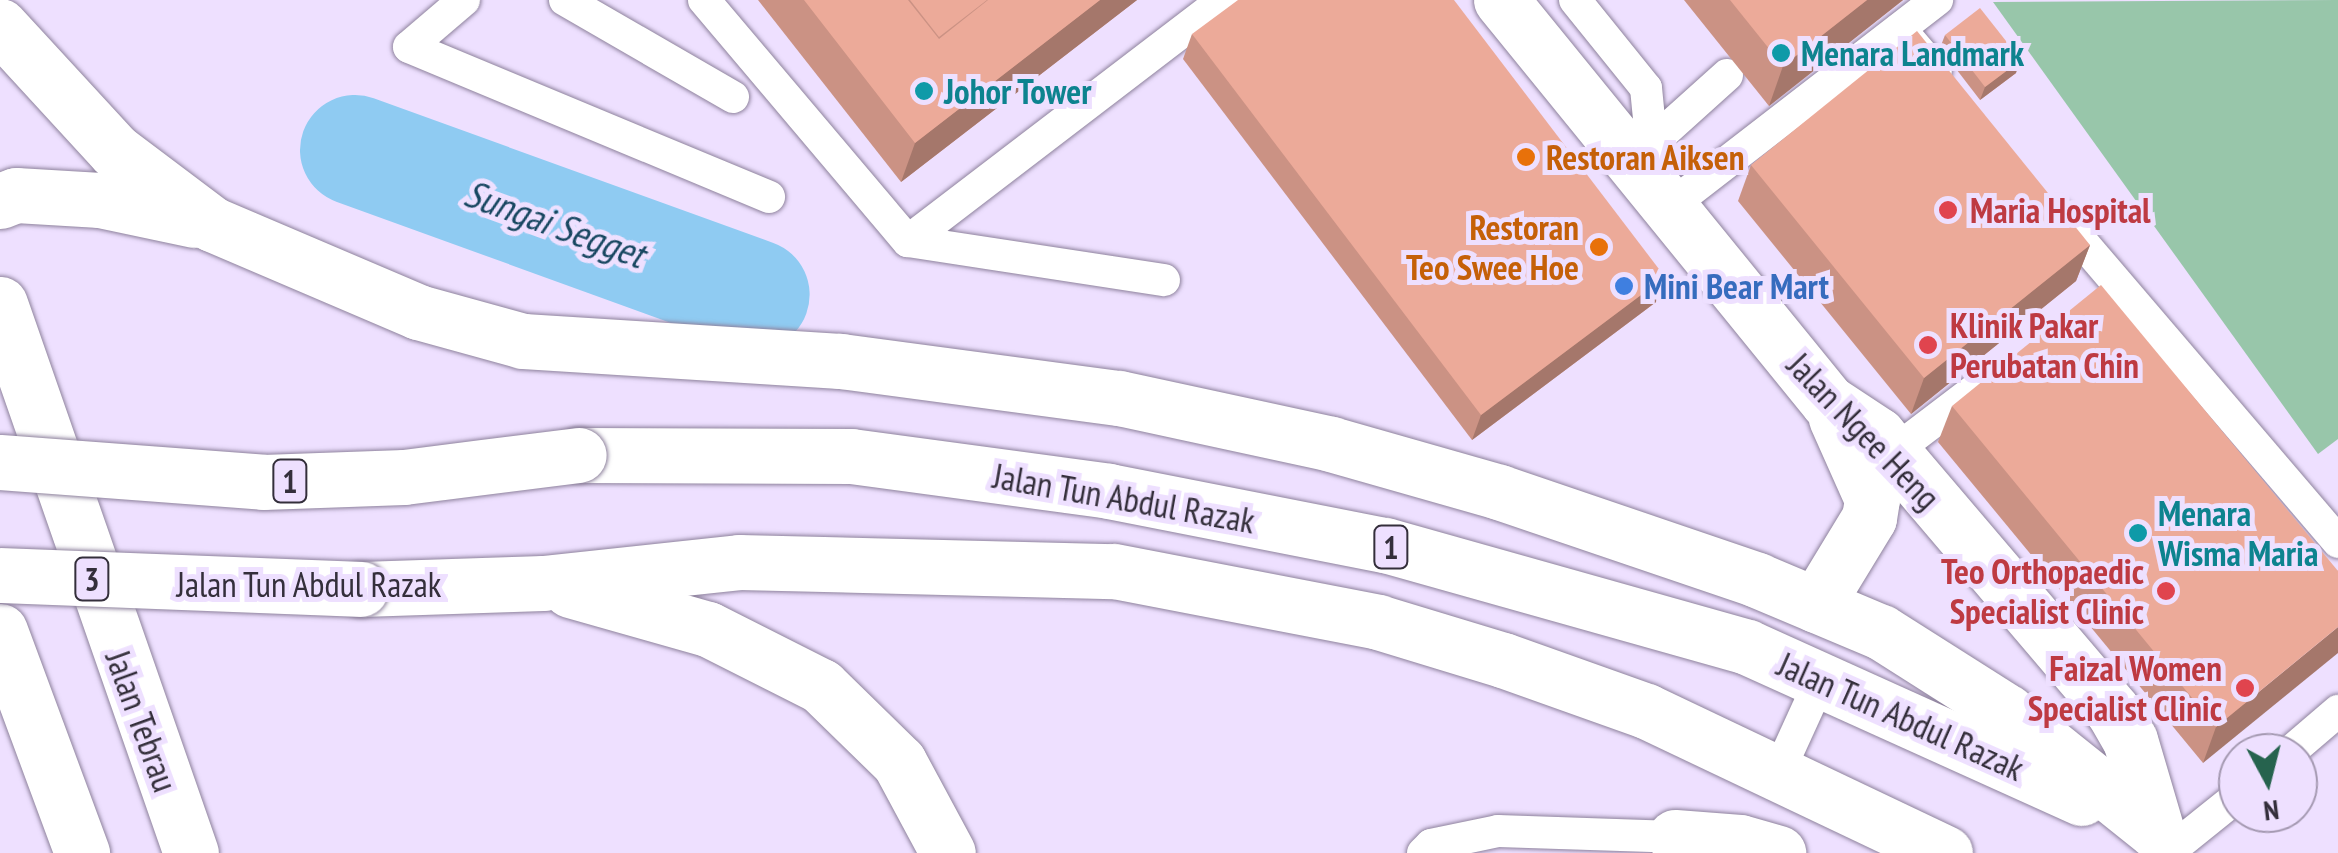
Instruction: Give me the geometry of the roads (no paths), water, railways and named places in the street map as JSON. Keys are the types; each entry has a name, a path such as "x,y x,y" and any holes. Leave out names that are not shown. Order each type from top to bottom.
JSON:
{"main road":[{"name":"Jalan Ngee Heng","path":"1502,0 1653,172 1828,402 1892,453 2112,712 2130,740 2174,843"},
{"path":"0,26 115,151 212,224"},
{"path":"0,201 16,195 100,200 212,224 418,312 523,341 840,361 1119,398 1331,444 1656,544 1881,632 2007,712 2174,843"},
{"name":"Jalan Tebrau","path":"0,304 191,853"},
{"path":"1816,605 1869,518 1872,499 1828,402"},
{"name":"Jalan Tun Abdul Razak","path":"0,462 264,482 404,477 580,454 851,456 1108,490 1385,545 1747,647 2174,843"},
{"name":"Jalan Tun Abdul Razak","path":"0,575 360,589 543,583 739,562 1114,571 1378,622 1485,654 1646,711 1945,853"},
{"path":"543,583 708,630 822,686 899,762 948,853"},
{"path":"0,631 82,853"},
{"path":"1675,845 1740,842 1778,853"}],"lane":[{"path":"464,0 409,47 769,198"},
{"path":"564,0 732,97"},
{"path":"704,0 908,241 1164,280"},
{"path":"908,241 1223,0"},
{"path":"1575,0 1646,88 1653,172"},
{"path":"1653,172 1900,29 1937,0"},
{"path":"1900,29 1964,103"},
{"path":"1653,172 1728,74"},
{"path":"2040,192 2338,542"},
{"path":"2086,304 2116,282"},
{"path":"1892,453 2011,362"},
{"path":"1779,771 1822,679"},
{"path":"2312,733 2338,712"},
{"path":"2174,843 2218,811"},
{"path":"1422,853 1431,845 1498,831 1675,845"}],"waterway":[{"name":"Sungai Segget","path":"355,150 755,295"}],"place":[{"name":"Menara Landmark","path":"1781,53"},
{"name":"Johor Tower","path":"924,91"},
{"name":"Restoran Aiksen","path":"1526,157"},
{"name":"Maria Hospital","path":"1948,210"},
{"name":"Restoran Teo Swee Hoe","path":"1599,247"},
{"name":"Mini Bear Mart","path":"1624,286"},
{"name":"Klinik Pakar Perubatan Chin","path":"1928,345"},
{"name":"Menara Wisma Maria","path":"2138,533"},
{"name":"Teo Orthopaedic Specialist Clinic","path":"2166,591"},
{"name":"Faizal Women Specialist Clinic","path":"2245,688"}]}
